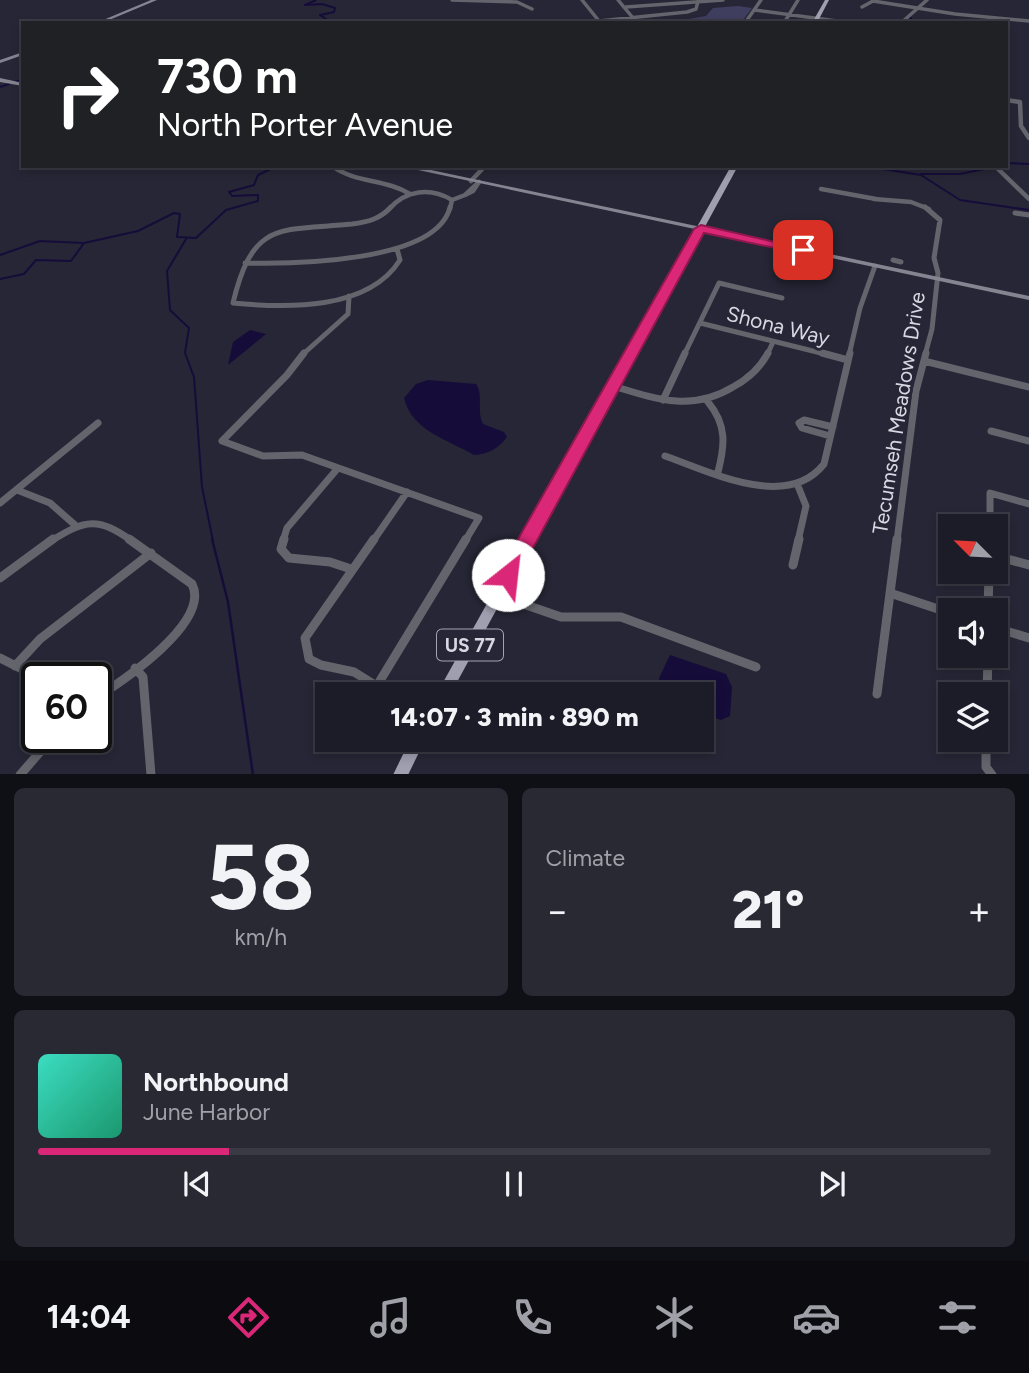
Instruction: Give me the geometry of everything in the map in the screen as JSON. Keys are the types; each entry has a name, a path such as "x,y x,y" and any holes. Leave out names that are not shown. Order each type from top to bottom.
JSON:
{"main road":[{"path":"102,21 155,0"},
{"path":"817,20 827,0"},
{"path":"0,62 21,54"},
{"path":"0,80 21,85"},
{"path":"412,168 1029,298"},
{"name":"US 77","path":"450,682 734,168"},
{"path":"401,774 412,752"}],"street":[{"path":"452,0 518,1 532,9"},
{"path":"582,0 598,21 691,12 698,1"},
{"path":"618,0 633,18"},
{"path":"626,7 723,0"},
{"path":"747,21 761,0"},
{"path":"785,21 798,0"},
{"path":"903,21 927,0"},
{"path":"862,7 873,1 1029,21"},
{"path":"755,10 817,20"},
{"path":"1008,100 1020,102 1021,126 1029,138"},
{"path":"335,168 342,173 395,185 410,194"},
{"path":"397,249 401,260 390,274 372,288 349,296 233,303 246,263 255,246 273,234 377,219 410,194 434,192 452,200 465,195 484,168"},
{"path":"997,168 1029,198"},
{"name":"Tecumseh Meadows Drive","path":"821,189 926,208 940,218 934,258 938,279 933,329 916,391 877,694"},
{"path":"246,263 338,259 397,249 434,230 450,214 452,200"},
{"path":"1016,213 1029,215"},
{"path":"892,260 901,262"},
{"path":"665,456 773,488 798,486 820,471 831,436 860,307 875,266"},
{"path":"663,400 719,283 782,298"},
{"path":"349,296 351,307 348,314 307,349 287,375 222,441 263,456 302,455 480,519 379,682"},
{"name":"Shona Way","path":"700,323 848,360"},
{"path":"613,386 663,400 687,404 708,402 760,369 773,342"},
{"path":"924,362 1029,387"},
{"path":"708,402 719,416 726,436 718,472"},
{"path":"831,436 802,428 799,423 804,420 833,427"},
{"path":"0,503 98,423"},
{"path":"991,431 1029,441"},
{"path":"338,468 287,528 281,549 286,556 299,562 324,561 351,569"},
{"path":"793,565 806,512 806,501 798,486"},
{"path":"17,490 50,503 75,525"},
{"path":"374,682 343,668 317,664 309,659 304,648 308,630 407,492"},
{"path":"990,514 990,493 1029,504"},
{"path":"0,578 75,525 101,522 110,525 188,580 197,596 196,606 184,624 112,686"},
{"path":"15,666 40,639 151,553"},
{"path":"1008,559 1029,565"},
{"path":"890,593 938,609"},
{"path":"497,595 561,617 621,617 756,667"},
{"path":"1008,632 1029,638"},
{"path":"0,658 21,669"},
{"path":"135,668 143,677 151,774"},
{"path":"986,752 986,767 991,774"},
{"path":"21,774 39,753"}],"shaded area":[{"path":"713,8 752,8 743,20 677,21 706,16"},
{"path":"250,330 266,334 228,365 233,342"},
{"path":"428,380 476,384 483,424 504,432 507,437 492,450 474,455 432,433 415,419 404,398 416,384"},
{"path":"670,655 726,674 732,687 730,716 721,720 714,718 714,682 659,682"}],"waterway":[{"path":"316,0 305,5 322,4 335,8 334,12 320,15 329,21"},
{"path":"910,17 912,21"},
{"path":"14,82 21,80"},
{"path":"0,87 9,84"},
{"path":"1008,163 1029,164"},
{"path":"0,279 24,274 36,260 71,261 84,243 138,231 174,213 180,214 177,237 196,238 226,210 258,201 258,195 232,196 229,192 254,185 258,175 273,168"},
{"path":"877,168 921,175 960,200 1029,210"},
{"path":"921,174 960,174 989,168"},
{"path":"186,239 167,271 170,310 189,328 185,353 194,377 202,487 213,541"},
{"path":"0,255 40,241 83,243"},
{"path":"212,539 228,602 253,774"}],"route":[{"path":"508,575 701,229 803,250"}]}
